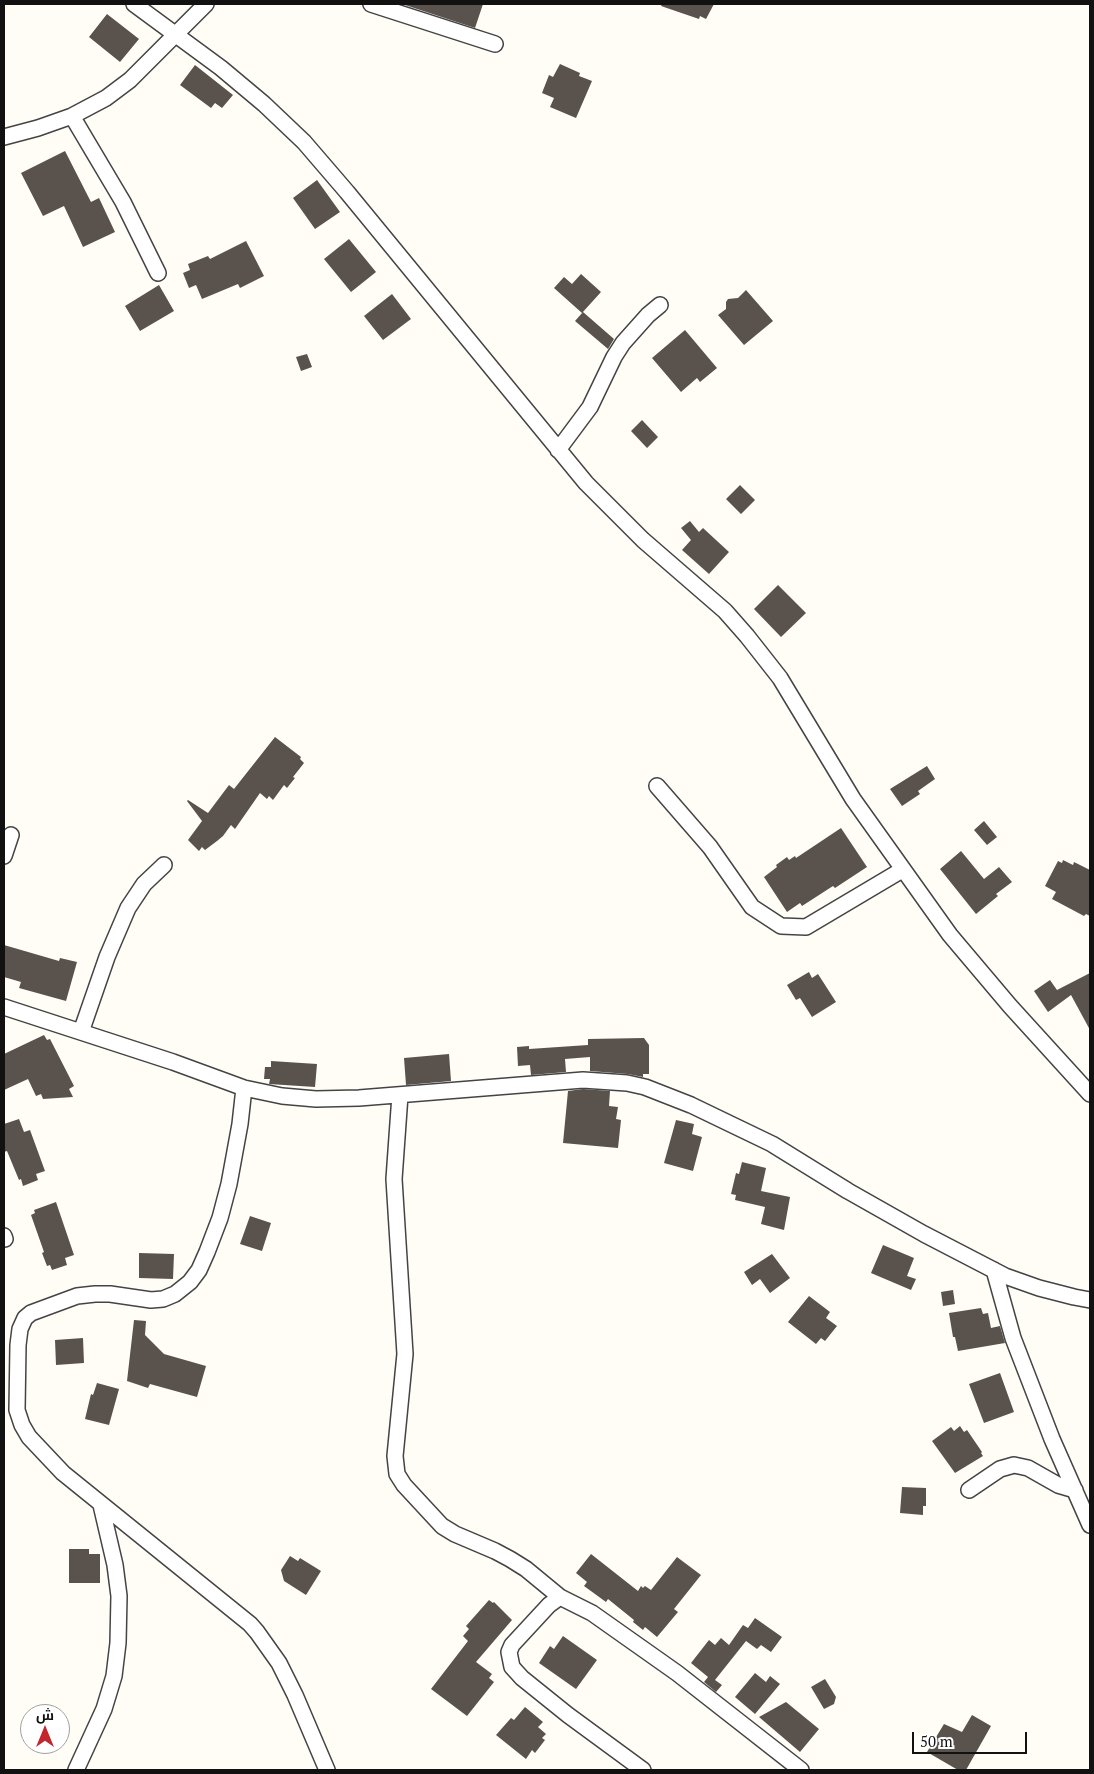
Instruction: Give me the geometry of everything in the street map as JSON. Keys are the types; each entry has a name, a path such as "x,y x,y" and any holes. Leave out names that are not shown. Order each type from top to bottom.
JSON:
{"street":[{"path":"134,4 221,68 264,104 304,142 586,484 643,540 724,610 748,636 780,678 853,799 950,935 1010,1006 1090,1094"},
{"path":"4,138 72,116 106,98 130,80 206,4"},
{"path":"371,4 495,44"},
{"path":"72,116 123,202 158,273"},
{"path":"558,450 590,407 623,343 648,315 660,305"},
{"path":"657,786 710,847 752,907 781,926 806,927 902,870"},
{"path":"4,856 10,836"},
{"path":"81,1032 107,957 128,908 144,884 164,865"},
{"path":"4,1007 244,1088 282,1096 316,1098 400,1095 583,1080 627,1083 645,1087 691,1105 772,1144 916,1230 994,1270 1039,1288 1090,1300"},
{"path":"244,1088 230,1184 207,1252 190,1282 175,1294 163,1299 151,1300 110,1294 95,1294 77,1296 31,1313 25,1318 20,1329 11,1410 29,1438 62,1472 250,1624 279,1663 296,1695 327,1770"},
{"path":"400,1095 394,1179 405,1354 395,1456 397,1474 404,1485 442,1526 455,1534 510,1559 526,1569 560,1597 592,1613 677,1673 801,1770"},
{"path":"994,1270 1014,1338 1052,1439 1090,1525"},
{"path":"969,1490 1000,1470 1014,1465 1028,1468 1058,1485 1075,1490"},
{"path":"76,1770 104,1709 114,1676 118,1643 119,1596 101,1505"},
{"path":"560,1597 549,1605 512,1645 509,1652 512,1667 522,1678 568,1715 643,1770"}],"building":[{"path":"402,4 483,4 475,28"},
{"path":"662,4 714,4 706,19 700,16 699,19 661,6"},
{"path":"107,14 139,39 120,62 89,37"},
{"path":"560,64 580,73 579,76 592,81 576,118 550,107 554,98 542,93 549,75 553,77"},
{"path":"195,65 233,95 222,108 215,103 211,108 180,85"},
{"path":"65,151 91,202 99,198 115,232 83,247 64,206 43,216 21,173"},
{"path":"317,180 340,212 315,229 293,198"},
{"path":"349,239 376,272 351,292 324,259"},
{"path":"246,241 264,276 240,288 238,284 202,299 196,285 189,288 183,273 190,270 188,264 208,256 210,259"},
{"path":"581,274 601,292 582,313 554,288 564,277 572,284"},
{"path":"159,285 174,311 140,331 125,306"},
{"path":"746,290 773,321 744,345 718,315 726,309 728,299 738,298"},
{"path":"392,294 411,319 383,340 364,316"},
{"path":"583,312 614,339 608,349 575,321"},
{"path":"685,330 717,368 700,382 697,378 681,392 652,358"},
{"path":"307,354 312,367 301,371 296,357"},
{"path":"642,420 658,437 647,448 631,431"},
{"path":"740,485 755,500 741,514 726,499"},
{"path":"690,521 699,532 703,528 729,552 709,574 682,550 691,540 681,528"},
{"path":"778,585 806,613 781,637 754,609"},
{"path":"275,737 301,757 300,759 304,763 293,777 295,778 287,788 284,785 273,800 269,796 267,799 260,793 235,829 231,825 217,841 205,850 202,847 199,851 188,840 202,821 187,801 208,813 229,785 234,789"},
{"path":"927,766 935,779 918,791 920,794 902,806 890,789"},
{"path":"984,821 997,837 987,845 974,830"},
{"path":"841,828 867,867 835,888 833,886 802,906 800,903 787,912 764,877 787,857 789,860 795,856 796,858"},
{"path":"961,851 984,879 999,867 1012,882 996,894 998,896 976,914 940,869"},
{"path":"1063,860 1073,865 1074,862 1090,870 1090,916 1086,914 1084,916 1052,899 1056,892 1045,886 1058,861 1062,863"},
{"path":"4,945 59,961 60,958 77,962 66,1001 19,988 21,982 4,977"},
{"path":"809,972 812,978 818,974 836,1002 812,1017 800,998 796,1000 787,985"},
{"path":"1090,973 1090,1030 1071,995 1048,1012 1034,991 1050,980 1057,990"},
{"path":"44,1035 47,1040 50,1039 74,1086 69,1089 73,1097 43,1099 41,1094 36,1096 28,1079 4,1090 4,1054"},
{"path":"644,1038 649,1045 649,1074 643,1074 643,1077 590,1071 590,1057 565,1059 566,1072 531,1075 530,1065 518,1066 517,1047 529,1046 529,1049 588,1045 588,1039"},
{"path":"449,1054 451,1081 406,1085 404,1058"},
{"path":"271,1061 317,1064 315,1087 269,1084 270,1079 264,1079 265,1067 271,1067"},
{"path":"583,1089 610,1091 609,1106 618,1107 616,1119 621,1120 618,1148 563,1143 568,1091"},
{"path":"19,1119 24,1132 30,1130 45,1171 36,1174 38,1180 23,1186 7,1151 4,1152 4,1124"},
{"path":"676,1120 694,1124 692,1134 702,1137 693,1171 664,1163"},
{"path":"742,1162 766,1168 761,1191 790,1197 784,1230 761,1224 765,1207 735,1200 736,1195 731,1194 736,1173 739,1174"},
{"path":"56,1202 74,1255 65,1258 67,1265 52,1270 50,1265 47,1266 42,1253 44,1252 31,1215 35,1213 34,1210"},
{"path":"250,1216 271,1223 262,1251 240,1244"},
{"path":"883,1245 914,1258 907,1276 916,1279 911,1290 871,1273"},
{"path":"139,1253 174,1254 173,1279 139,1278"},
{"path":"772,1254 790,1278 770,1293 760,1279 752,1285 744,1272"},
{"path":"953,1290 955,1304 943,1306 941,1292"},
{"path":"809,1296 830,1312 826,1318 837,1326 825,1341 821,1338 816,1344 788,1322"},
{"path":"981,1308 983,1314 988,1313 991,1328 1000,1326 1005,1343 958,1351 955,1337 953,1337 949,1313"},
{"path":"134,1320 146,1321 145,1335 164,1354 206,1366 197,1397 150,1384 148,1388 127,1381"},
{"path":"83,1338 84,1363 56,1365 55,1340"},
{"path":"1000,1373 1014,1412 984,1423 969,1384"},
{"path":"97,1383 119,1389 109,1425 85,1419 91,1394 93,1395"},
{"path":"960,1426 964,1432 967,1430 983,1456 955,1473 932,1441 951,1427 954,1431"},
{"path":"902,1487 926,1488 926,1506 923,1506 923,1515 900,1513"},
{"path":"69,1549 89,1549 89,1554 100,1554 100,1583 69,1583"},
{"path":"591,1554 638,1591 641,1586 651,1590 677,1557 701,1575 674,1609 678,1612 657,1637 645,1627 643,1630 633,1622 634,1620 608,1599 606,1602 584,1586 587,1582 576,1573"},
{"path":"290,1556 298,1561 300,1558 321,1571 306,1595 284,1581 281,1570"},
{"path":"489,1600 494,1602 512,1620 476,1662 492,1674 489,1678 494,1682 467,1716 431,1689 468,1641 463,1636 469,1629 466,1626"},
{"path":"755,1618 782,1637 771,1652 761,1645 757,1649 746,1641 715,1680 722,1685 716,1692 704,1682 708,1677 691,1663 709,1640 715,1645 721,1638 729,1645 743,1625 748,1628"},
{"path":"563,1636 597,1660 576,1689 539,1663 550,1646 554,1649"},
{"path":"755,1673 766,1682 770,1676 780,1684 755,1714 735,1697"},
{"path":"825,1679 836,1697 834,1704 824,1709 811,1687"},
{"path":"786,1702 819,1729 800,1752 759,1717"},
{"path":"525,1707 543,1722 538,1727 546,1734 542,1738 545,1740 535,1753 532,1750 526,1759 496,1735 511,1718 514,1720"},
{"path":"972,1715 991,1726 966,1770 958,1770 927,1752 944,1724 962,1732"}]}
